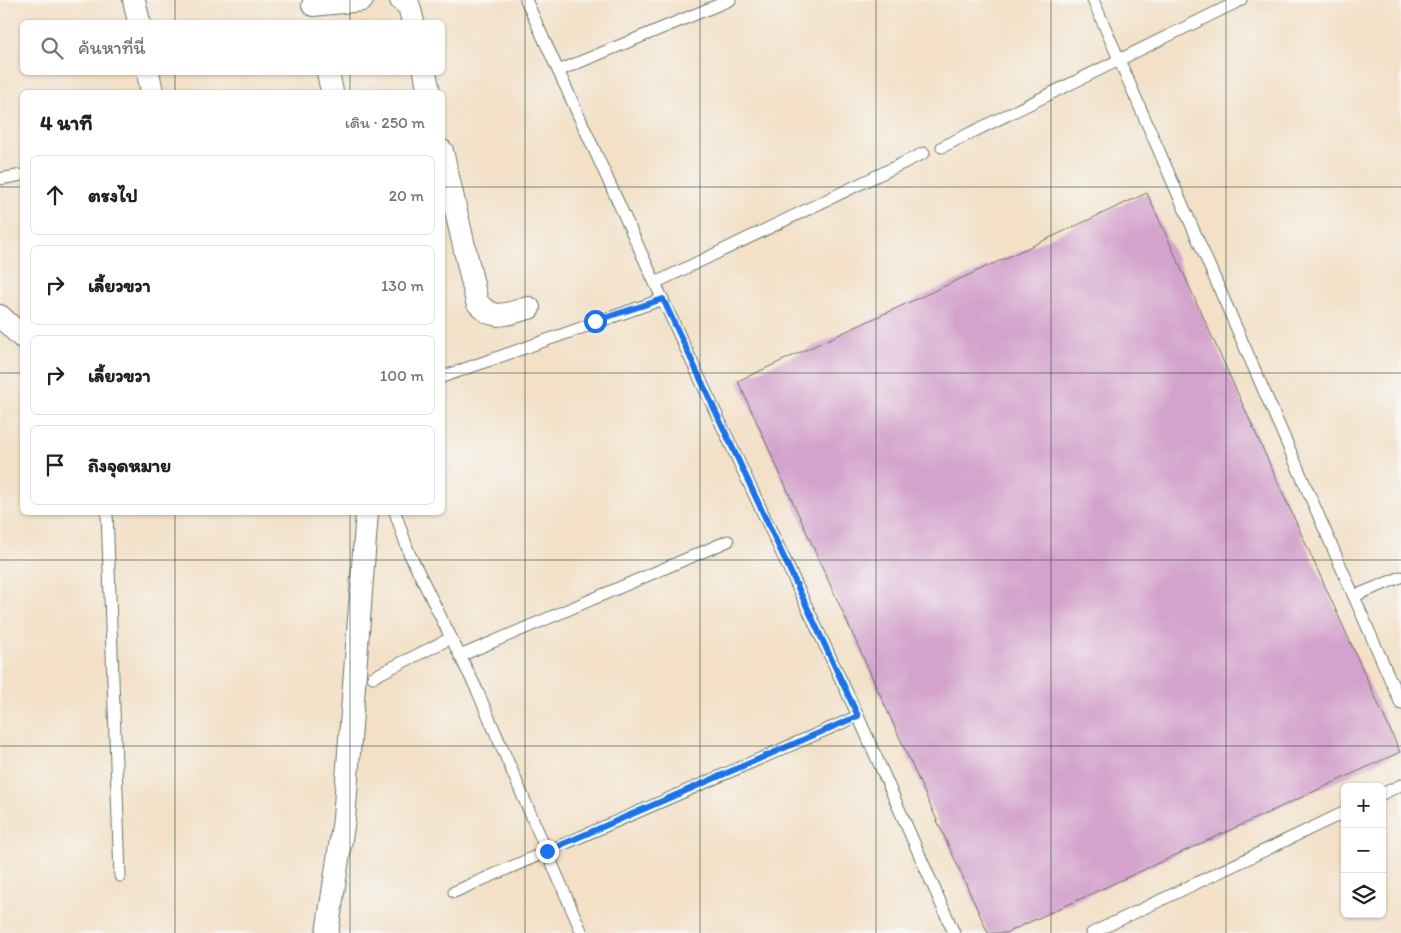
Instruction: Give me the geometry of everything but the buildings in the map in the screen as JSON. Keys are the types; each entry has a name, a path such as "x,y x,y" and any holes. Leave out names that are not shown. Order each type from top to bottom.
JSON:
{"street":[{"path":"134,0 139,20"},
{"path":"314,9 362,0"},
{"path":"401,0 409,6 412,20"},
{"path":"149,75 152,90"},
{"path":"329,75 332,90"},
{"path":"425,75 428,90"},
{"path":"445,164 477,302 486,313 496,315 530,308"},
{"path":"0,316 20,335"},
{"path":"327,933 344,819 367,515"}],"lane":[{"path":"526,0 655,283 858,716 954,933"},
{"path":"558,71 730,0"},
{"path":"1093,0 1401,704"},
{"path":"942,147 1241,0"},
{"path":"655,283 924,153"},
{"path":"0,179 20,175"},
{"path":"445,376 663,299"},
{"path":"107,515 120,876"},
{"path":"396,515 409,553 460,656 582,933"},
{"path":"460,656 728,541"},
{"path":"1354,596 1401,577"},
{"path":"373,677 451,638"},
{"path":"454,892 858,716"},
{"path":"1386,792 1401,785"},
{"path":"1092,933 1341,814"}],"route":[{"path":"547,851 858,716 663,299 595,321"}]}
